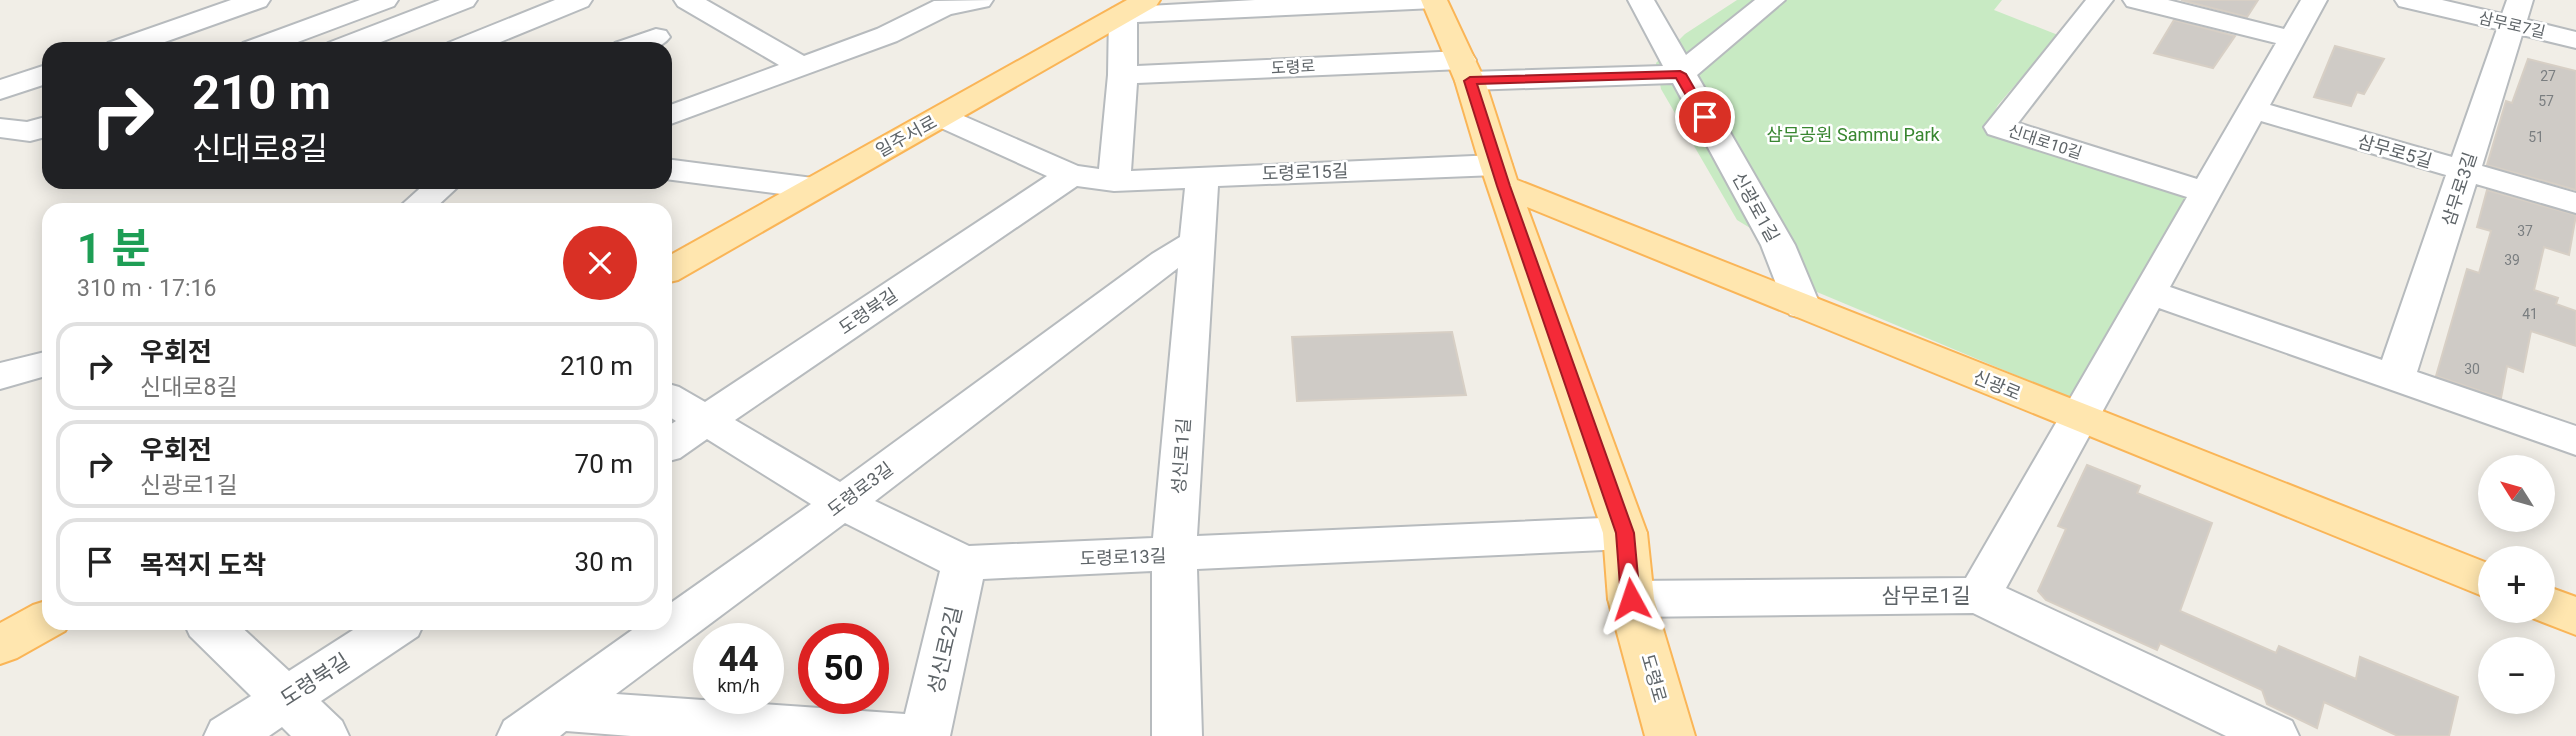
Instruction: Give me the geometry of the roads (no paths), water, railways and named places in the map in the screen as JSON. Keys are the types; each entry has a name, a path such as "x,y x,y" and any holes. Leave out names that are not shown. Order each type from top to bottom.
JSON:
{"main road":[{"name":"도령로","path":"1434,0 1466,70 1500,176 1625,533 1631,599 1670,736"},
{"name":"일주서로","path":"672,268 1135,7"},
{"name":"신광로","path":"1500,176 1802,307 2478,577"},
{"path":"2555,608 2576,617"},
{"path":"0,645 42,622"}],"street":[{"path":"135,42 223,5 257,0"},
{"path":"296,42 385,0"},
{"path":"356,42 464,0"},
{"path":"475,42 579,0"},
{"path":"687,0 803,67"},
{"path":"672,114 887,36 943,7 980,0"},
{"path":"1114,181 1123,75 1135,7 1434,0"},
{"name":"신광로1길","path":"1641,0 1778,245 1802,307"},
{"path":"1466,70 1680,74 1772,0"},
{"name":"신대로10길","path":"2100,0 1999,127 2205,192"},
{"path":"2136,0 2292,39"},
{"path":"1979,595 2151,293 2205,192 2255,110 2314,0"},
{"name":"삼무로7길","path":"2408,0 2516,13 2576,40"},
{"path":"223,5 292,42"},
{"name":"삼무로3길","path":"2396,377 2516,13"},
{"path":"643,42 656,37"},
{"name":"도령로","path":"1123,75 1466,70"},
{"path":"0,90 42,75"},
{"name":"삼무로5길","path":"2255,110 2576,203"},
{"name":"도령로15길","path":"941,117 1071,175 1114,181 1202,176 1500,176"},
{"path":"0,128 30,132 42,128"},
{"path":"672,170 813,188"},
{"name":"도령북길","path":"672,442 1071,175"},
{"name":"성신로1길","path":"1177,736 1174,554 1202,176"},
{"path":"422,203 438,189"},
{"name":"도령로3길","path":"672,626 1164,261 1198,241"},
{"path":"2151,293 2576,441"},
{"path":"0,376 42,365"},
{"name":"도령로13길","path":"672,400 842,502 964,564 1625,533"},
{"name":"성신로2길","path":"925,736 964,564"},
{"name":"삼무로1길","path":"1631,599 1979,595 2274,736"},
{"path":"214,630 324,736"},
{"name":"도령북길","path":"229,736 390,630"},
{"name":"도령로3길","path":"539,723 667,630"},
{"path":"539,723 917,736"}],"park label":[{"name":"삼무공원 Sammu Park","path":"1853,134"}]}
